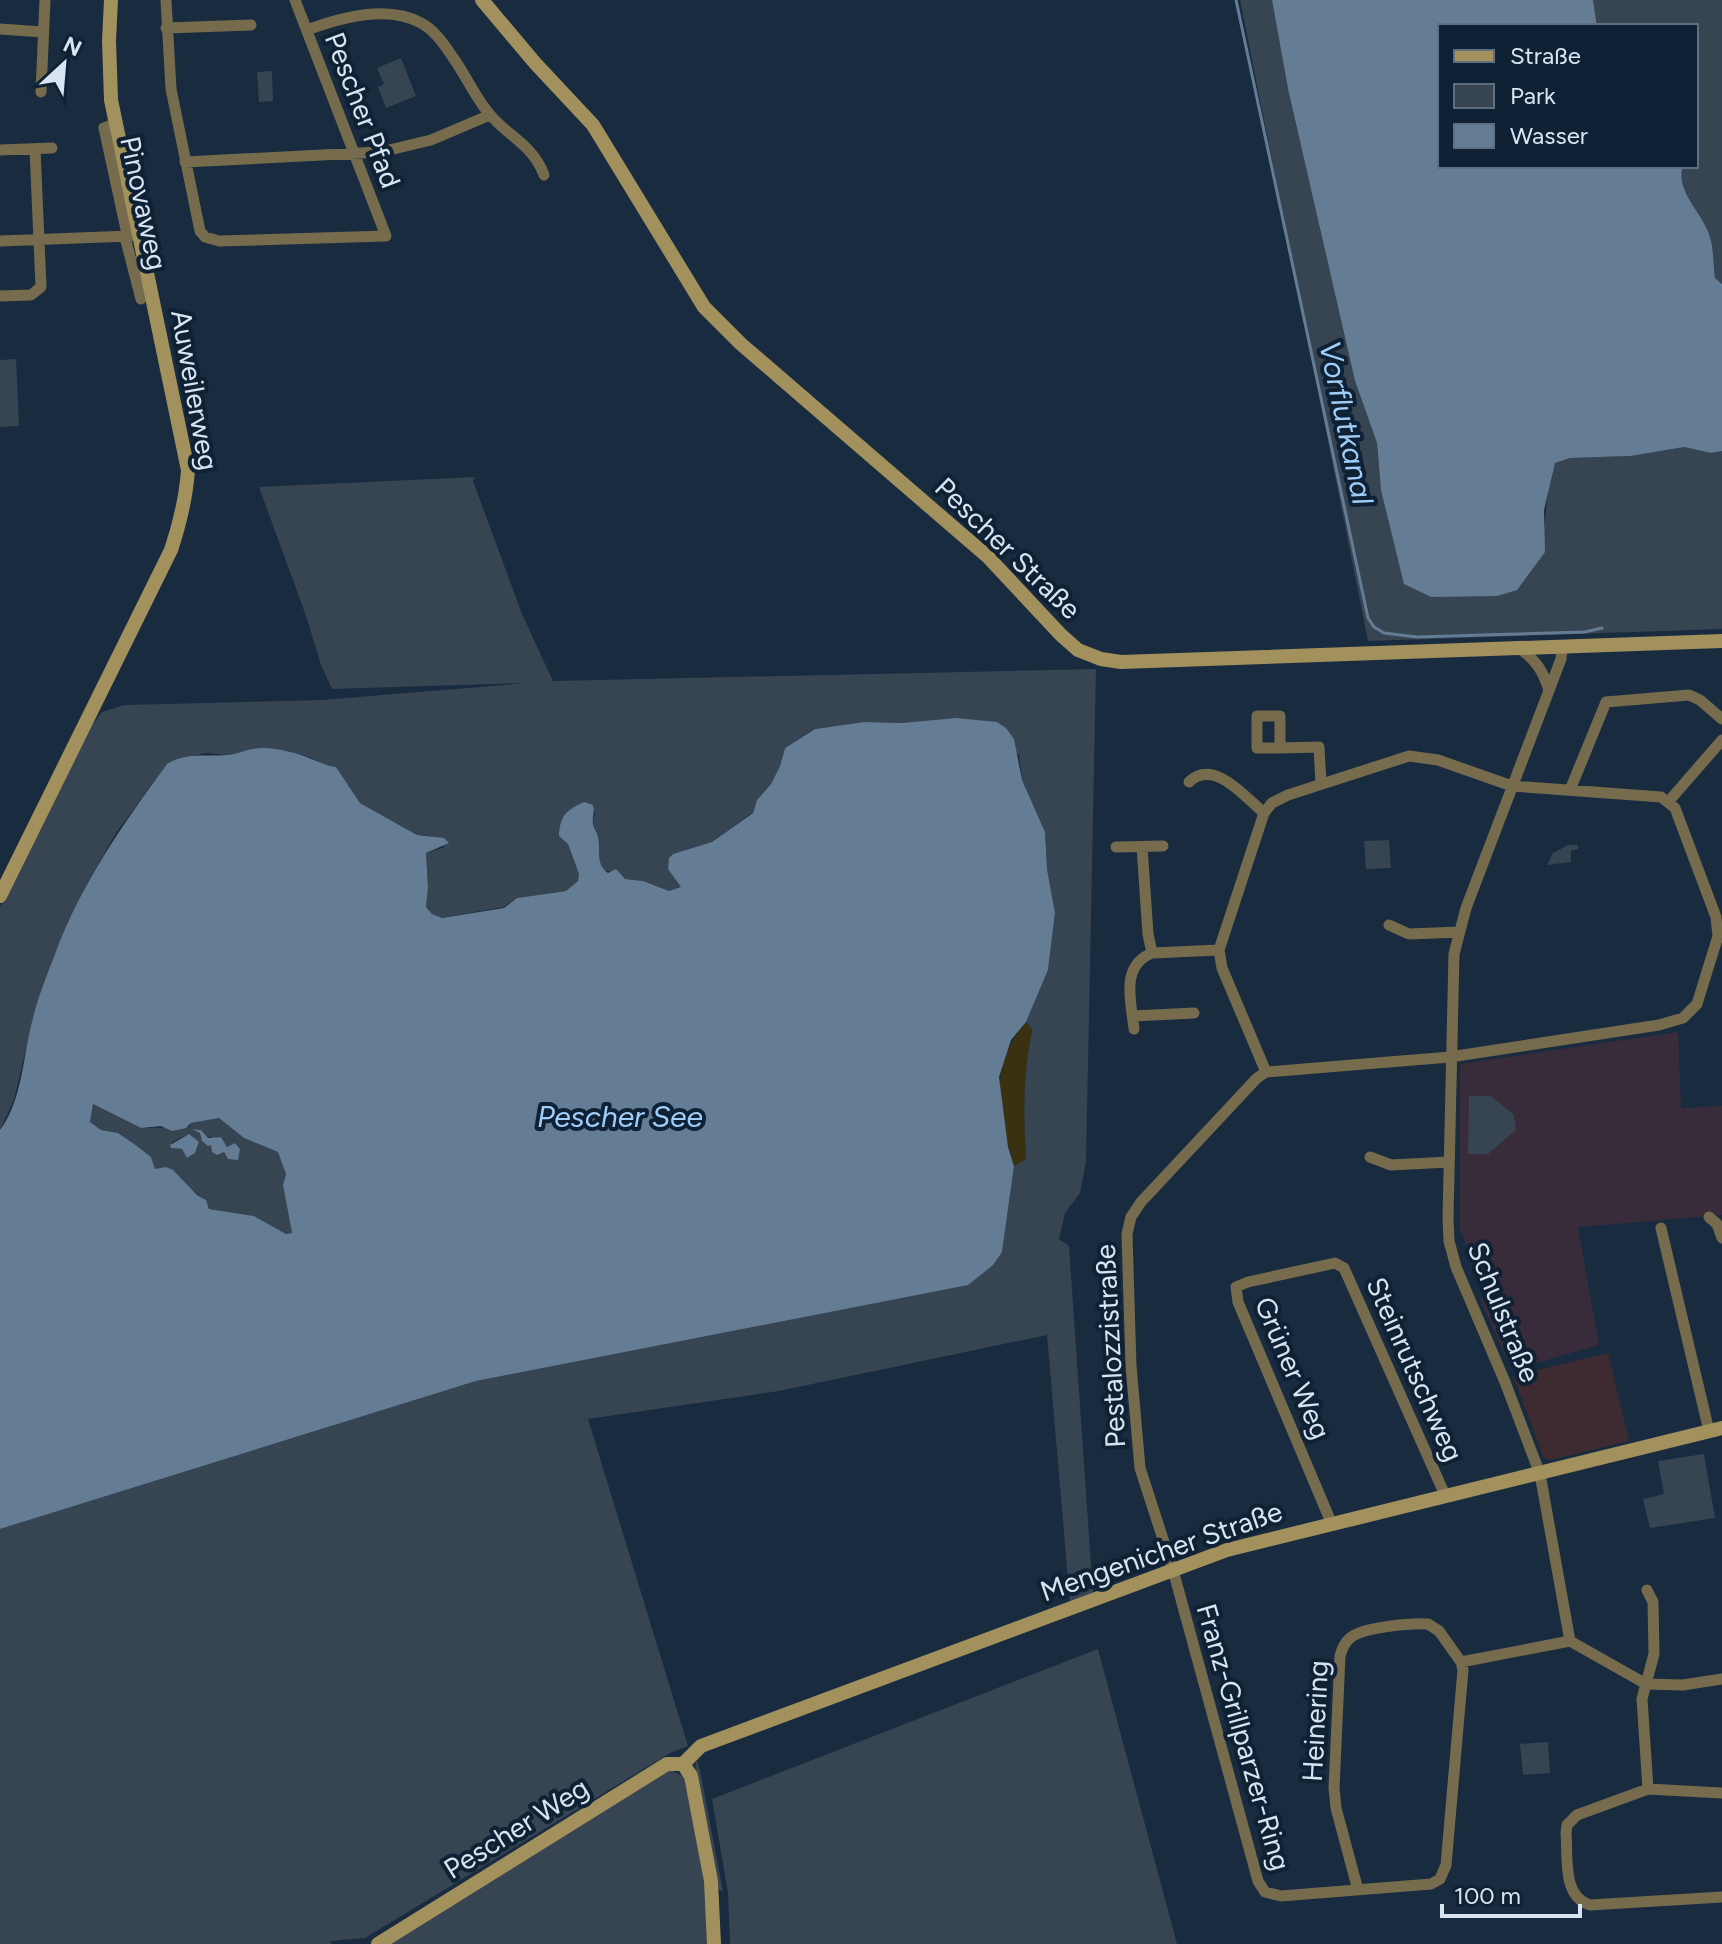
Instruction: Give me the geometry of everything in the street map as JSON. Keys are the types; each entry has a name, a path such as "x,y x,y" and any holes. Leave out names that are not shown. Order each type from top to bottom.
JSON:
{"street":[{"path":"41,92 45,0"},
{"name":"Auweilerweg","path":"0,896 171,550 183,516 188,470 132,236 109,83 111,0"},
{"path":"166,0 171,89 185,162 381,152 417,144 490,115"},
{"name":"Pescher Pfad","path":"185,162 200,231 211,240 386,236 295,0"},
{"name":"Pescher Straße","path":"482,0 593,125 704,307 741,344 988,557 1078,650 1101,659 1121,662 1722,641"},
{"path":"307,30 358,16 385,15 419,21 448,50 490,115 532,152 544,175"},
{"path":"166,28 251,25"},
{"path":"0,29 43,32"},
{"path":"0,150 52,148"},
{"path":"0,296 31,295 38,293 41,287 35,149"},
{"path":"0,241 132,236"},
{"name":"Pinovaweg","path":"132,236 141,299"},
{"name":"Schulstraße","path":"1540,1474 1451,1249 1448,1218 1450,1057 1454,954 1459,932 1561,659 1562,648"},
{"path":"1520,649 1535,659 1549,691"},
{"path":"1570,790 1606,702 1689,695 1700,700 1722,719"},
{"path":"1669,801 1722,740"},
{"path":"1280,748 1319,747 1321,784"},
{"path":"1421,756 1512,786 1661,797 1675,808 1718,926 1715,951 1697,1004 1683,1018 1659,1025 1450,1057 1266,1072 1222,968 1219,950 1264,813 1272,803 1392,761 1421,756"},
{"path":"1189,782 1195,776 1206,773 1217,776 1264,813"},
{"path":"1116,847 1163,846"},
{"path":"1142,847 1152,953"},
{"path":"1389,925 1409,934 1459,932"},
{"path":"1194,1013 1133,1022 1129,980 1132,970 1152,953 1219,950"},
{"name":"Pestalozzistraße","path":"1173,1570 1147,1492 1136,1439 1127,1234 1131,1217 1141,1202 1266,1072"},
{"path":"1370,1157 1391,1165 1449,1162"},
{"path":"1709,1217 1717,1224 1722,1238"},
{"path":"1661,1228 1715,1430"},
{"name":"Grüner Weg","path":"1331,1522 1236,1294 1236,1287 1335,1263 1340,1265"},
{"name":"Steinrutschweg","path":"1340,1265 1445,1495"},
{"name":"Mengenicher Straße","path":"683,1764 701,1746 1227,1550 1715,1430"},
{"path":"1540,1474 1570,1641"},
{"name":"Franz-Grillparzer-Ring","path":"1173,1570 1258,1881 1270,1895 1358,1890"},
{"path":"1647,1590 1653,1602 1654,1654 1642,1699 1648,1789"},
{"name":"Heinering","path":"1358,1890 1336,1808 1334,1788 1343,1647 1353,1636 1367,1631 1428,1624 1439,1631 1461,1662"},
{"path":"1358,1890 1431,1884 1444,1873 1461,1662 1570,1641 1646,1684 1683,1685 1722,1679"},
{"name":"Pescher Weg","path":"378,1944 667,1764 683,1764"},
{"path":"683,1764 691,1776 711,1881 714,1944"},
{"path":"1722,1793 1648,1789 1577,1815 1567,1825 1566,1833 1573,1894 1580,1902 1590,1905 1722,1897"}],"shaded area":[{"path":"1678,1032 1681,1108 1722,1106 1722,1215 1578,1227 1599,1345 1512,1370 1480,1300 1484,1297 1460,1228 1460,1064"},
{"path":"1608,1353 1629,1441 1550,1460 1544,1458 1513,1376"}],"green space":[{"path":"1240,0 1272,0 1288,89 1355,381 1377,443 1381,490 1470,595 1497,596 1544,529 1549,481 1555,463 1570,458 1631,456 1684,447 1711,453 1722,451 1722,629 1368,641"},
{"path":"1593,0 1722,0 1722,284 1715,278 1709,234 1686,192 1681,175 1683,168 1698,168 1698,24 1597,24"},
{"path":"401,58 416,96 386,108 378,87 384,84 377,68"},
{"path":"272,71 273,101 259,102 257,72"},
{"path":"16,359 19,426 0,427 0,360"},
{"path":"475,477 473,481 522,614 553,681 1096,669 1086,1162 1080,1193 1065,1213 1059,1239 1069,1246 1093,1594 1070,1603 1047,1335 779,1391 588,1419 688,1746 670,1753 365,1938 331,1941 331,1944 0,1944 0,1529 476,1381 1002,1252 1014,1166 1026,1159 1024,1094 1032,1030 1026,1022 1048,970 1055,913 1047,869 1045,832 1022,780 1019,755 903,723 864,722 814,729 785,748 771,784 757,800 753,812 712,842 673,854 668,869 682,887 669,891 643,881 625,879 603,869 593,823 595,811 560,836 568,844 579,874 578,881 566,891 517,898 504,907 441,918 426,907 426,853 445,847 431,836 417,835 360,803 336,767 320,764 296,753 263,748 226,755 205,753 167,764 116,833 86,886 56,952 33,1019 14,1100 0,1130 0,907 85,735 102,712 124,705 322,700 527,683 332,689 259,487"},
{"path":"1389,840 1391,868 1366,869 1364,841"},
{"path":"1568,845 1578,845 1578,849 1571,851 1571,862 1547,865 1553,853"},
{"path":"1469,1096 1491,1096 1514,1115 1516,1130 1488,1154 1468,1154"},
{"path":"93,1104 141,1128 189,1127 191,1123 219,1118 244,1138 279,1152 286,1174 283,1185 292,1233 286,1234 254,1216 209,1209 206,1200 175,1174 164,1167 155,1169 151,1157 137,1146 118,1133 101,1130 90,1122","holes":["193,1129 201,1130 208,1138 221,1137 227,1147 235,1143 240,1149 236,1159 228,1159 224,1152 217,1155 211,1144 202,1141 200,1133","189,1134 199,1143 195,1153 187,1158 182,1149 171,1148 172,1142"]},
{"path":"1704,1454 1715,1518 1650,1528 1643,1499 1664,1494 1658,1461"},
{"path":"1098,1649 1177,1944 730,1944 728,1893 712,1799"},
{"path":"1548,1742 1550,1773 1523,1775 1520,1744"},
{"path":"696,1759 723,1892 717,1888 695,1772"},
{"path":"670,1770 685,1777 710,1900 710,1944 387,1944"}],"sand":[{"path":"1026,1022 1032,1030 1024,1094 1026,1159 1014,1166 1001,1109 1001,1073 1014,1039"}],"water":[{"path":"1272,0 1593,0 1597,24 1438,24 1438,168 1683,168 1683,184 1709,234 1715,278 1722,284 1722,451 1711,453 1684,447 1631,456 1570,458 1555,463 1544,510 1545,552 1517,590 1497,596 1431,597 1404,584 1381,490 1377,443 1355,381 1288,89"},
{"name":"Pescher See","path":"956,718 997,722 1006,728 1014,739 1022,780 1045,832 1047,869 1055,913 1048,970 1026,1022 1011,1040 999,1077 1008,1147 1014,1166 1002,1252 993,1265 968,1285 476,1381 0,1529 0,1130 13,1105 35,1010 65,928 104,855 167,764 189,756 227,755 264,748 295,753 336,767 360,803 417,835 444,838 449,843 426,853 426,907 442,918 504,908 517,898 566,891 578,881 579,874 568,844 559,836 560,829 565,814 584,802 593,805 600,861 608,873 616,869 625,879 643,881 669,891 681,887 668,869 669,858 712,842 753,813 757,800 771,784 780,766 785,748 815,729 864,722 903,723","holes":["93,1104 141,1128 161,1126 172,1131 186,1128 191,1123 219,1118 244,1138 278,1152 286,1174 283,1185 292,1233 286,1234 254,1216 209,1209 206,1200 173,1170 166,1167 155,1169 151,1157 137,1146 118,1133 101,1130 90,1122"]},
{"path":"192,1129 201,1130 208,1138 221,1137 227,1147 235,1143 240,1149 238,1160 228,1159 224,1152 217,1155 212,1152 211,1145 202,1141 200,1133"},
{"path":"189,1134 199,1142 195,1153 187,1158 182,1149 171,1148 170,1145"}],"waterway":[{"name":"Vorflutkanal","path":"1236,0 1368,618 1374,627 1384,633 1417,637 1585,632 1602,628"}]}
